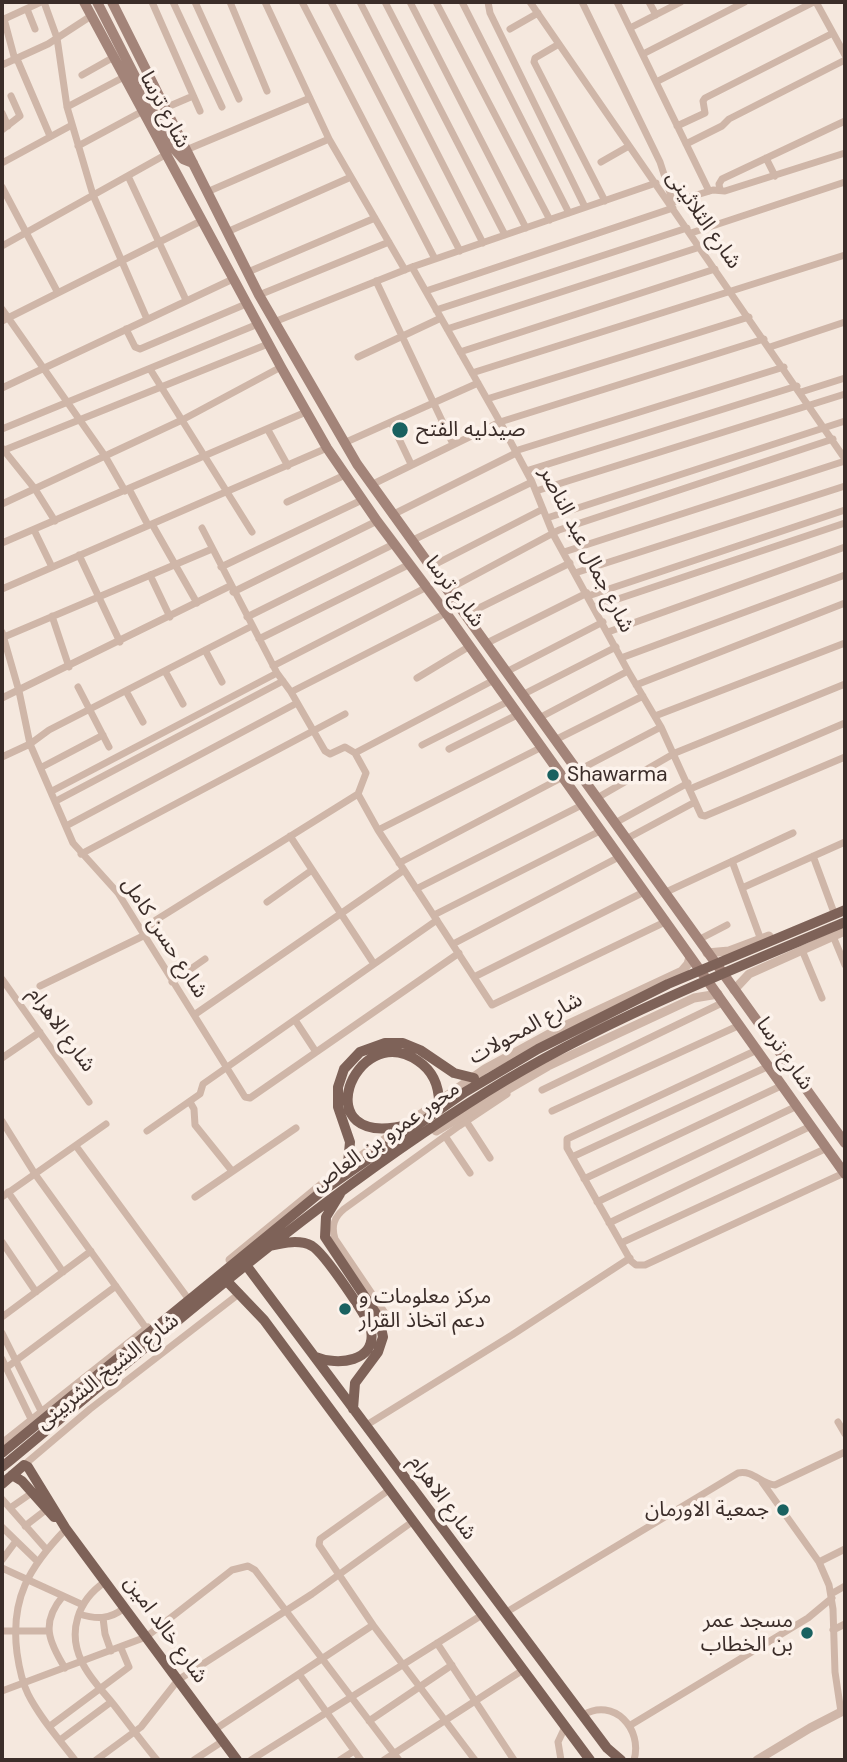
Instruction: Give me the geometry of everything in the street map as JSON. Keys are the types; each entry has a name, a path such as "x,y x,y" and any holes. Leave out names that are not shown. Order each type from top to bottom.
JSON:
{"main road":[{"name":"شارع ترسا","path":"84,2 246,304 327,448 845,1174"},
{"path":"97,2 169,143 183,159 193,163"},
{"name":"شارع ترسا","path":"111,2 259,295 333,425 371,485 845,1143"},
{"path":"290,383 297,386 303,383 305,373"},
{"path":"320,436 323,424 333,425"},
{"name":"محور عمرو بن العاص","path":"2,1467 419,1122 480,1082 538,1049 633,1001 841,909"},
{"name":"محور عمرو بن العاص","path":"2,1453 300,1209 346,1180 543,1059 672,996 845,922"},
{"path":"353,1409 355,1383 378,1352 383,1338 379,1318 325,1237 326,1217 346,1180 350,1142 338,1107 338,1087 344,1069 360,1052 385,1043 403,1043 420,1050 454,1073 474,1078"},
{"path":"419,1122 379,1130 360,1124 352,1114 348,1102 348,1089 354,1075 376,1056 388,1053 407,1055 419,1061 429,1071 436,1083 439,1103"},
{"path":"267,1247 292,1242 312,1247 327,1261 368,1321 370,1340 359,1357 340,1362 325,1361 314,1356"},
{"name":"شارع الاهرام","path":"237,1254 607,1748 621,1760"},
{"name":"شارع الاهرام","path":"217,1271 264,1320 590,1760"},
{"name":"شارع الشيخ الشربينى","path":"2,1483 24,1465"},
{"name":"شارع خالد امين","path":"24,1465 55,1508 64,1526"},
{"name":"شارع خالد امين","path":"12,1475 19,1478 64,1526 237,1760"},
{"path":"547,1704 560,1700 565,1691"},
{"path":"565,1727 583,1715"}],"street":[{"path":"50,136 16,60 3,19 42,2 57,38 67,107 93,195 147,319"},
{"path":"152,2 200,111"},
{"path":"173,2 222,107"},
{"path":"195,2 239,99"},
{"path":"230,2 267,90"},
{"name":"شارع جمال عبد الناصر","path":"265,2 329,139 389,242 426,291 500,422 532,482 553,534 662,727 701,815 705,816 845,757"},
{"path":"302,2 435,259"},
{"path":"331,2 460,251"},
{"path":"360,2 483,243"},
{"path":"385,2 505,235"},
{"path":"410,2 526,228"},
{"path":"436,2 550,220"},
{"path":"462,2 569,213"},
{"path":"488,2 492,18 585,207"},
{"name":"شارع الثلاثينى","path":"530,2 842,449 845,460"},
{"path":"582,2 660,162 672,204"},
{"path":"617,2 709,191"},
{"path":"649,2 656,15"},
{"path":"630,28 681,2"},
{"path":"643,54 745,2"},
{"path":"656,82 815,2 845,55"},
{"path":"28,6 35,29"},
{"path":"509,29 538,13"},
{"path":"2,65 57,38 91,16"},
{"path":"677,126 705,113 705,98 833,33"},
{"path":"559,44 535,58 534,62 605,201"},
{"path":"82,75 114,57"},
{"path":"686,144 845,60"},
{"path":"67,107 124,77"},
{"path":"2,113 5,128 20,116 11,96"},
{"path":"165,108 193,96"},
{"path":"186,150 310,98"},
{"path":"78,146 142,111"},
{"path":"720,190 722,179 845,122"},
{"path":"2,163 72,125"},
{"path":"207,192 329,139"},
{"path":"601,162 629,146"},
{"path":"426,291 709,191 725,191 845,153"},
{"path":"2,246 165,155"},
{"path":"766,158 775,176"},
{"path":"128,176 186,300"},
{"path":"228,232 351,177"},
{"path":"436,310 845,182"},
{"path":"274,322 409,268 656,183"},
{"path":"2,187 58,293"},
{"path":"248,272 375,218"},
{"path":"5,319 201,221"},
{"path":"259,295 389,242"},
{"path":"447,329 700,247"},
{"path":"472,373 845,255"},
{"path":"460,352 715,269"},
{"path":"2,388 233,279"},
{"path":"376,281 453,444"},
{"path":"126,329 135,347 140,349 246,304"},
{"path":"2,309 5,319 44,368 105,456 176,564 197,603"},
{"path":"487,399 749,317"},
{"path":"358,357 441,318"},
{"path":"770,347 845,322"},
{"path":"2,429 258,324"},
{"path":"371,485 500,422 764,339"},
{"path":"55,521 35,489 2,450 81,421 268,344"},
{"path":"2,504 182,420 281,367"},
{"path":"392,515 516,452 784,367"},
{"path":"150,369 252,532"},
{"path":"526,471 799,389 845,378"},
{"path":"344,443 478,383"},
{"path":"536,491 845,394"},
{"path":"2,542 306,412"},
{"path":"547,518 845,421"},
{"path":"391,422 411,464"},
{"path":"268,430 288,466"},
{"path":"447,590 559,530 833,439"},
{"path":"2,589 327,448"},
{"path":"564,552 845,460"},
{"path":"287,502 345,475"},
{"path":"411,541 532,482"},
{"path":"575,573 845,486"},
{"path":"221,567 362,500"},
{"path":"430,567 543,509"},
{"path":"485,644 587,595 845,510"},
{"path":"2,698 197,603 377,521"},
{"path":"594,607 845,523"},
{"path":"202,528 275,669 327,753 345,747 355,753 366,772 365,781 358,794 378,830 491,1003 496,1004 665,922"},
{"path":"34,530 52,567"},
{"path":"247,618 394,544"},
{"path":"608,632 845,547"},
{"path":"3,634 212,548"},
{"path":"79,555 120,642"},
{"path":"465,615 570,563"},
{"path":"259,639 410,564"},
{"path":"150,575 170,617"},
{"path":"621,657 845,575"},
{"path":"52,791 427,587"},
{"path":"636,685 845,603"},
{"path":"290,692 446,613"},
{"path":"52,616 69,667"},
{"path":"506,672 603,622"},
{"path":"2,757 30,744 49,730 252,626"},
{"name":"شارع حسن كامل","path":"3,634 5,653 19,691 30,744 66,827 81,854 118,894 248,1098 316,1052"},
{"path":"655,716 845,643"},
{"path":"416,678 470,646"},
{"path":"522,695 616,647"},
{"path":"205,650 222,682"},
{"path":"165,671 183,704"},
{"path":"539,718 628,671"},
{"path":"355,753 494,680"},
{"path":"56,801 283,681"},
{"path":"597,798 675,753 845,684"},
{"path":"78,688 109,747"},
{"path":"127,691 143,722"},
{"path":"555,740 643,696"},
{"path":"422,745 509,701"},
{"path":"66,827 297,703"},
{"path":"81,854 345,713"},
{"path":"449,749 519,714"},
{"path":"615,823 689,786 845,723"},
{"path":"577,771 662,727"},
{"path":"42,767 103,735"},
{"path":"378,830 542,747"},
{"path":"194,1015 341,913 402,866 563,777"},
{"path":"40,986 143,936 156,920 358,794"},
{"path":"626,839 695,802"},
{"path":"416,889 582,806"},
{"path":"147,1131 200,1094 203,1084 374,964 435,917 600,831"},
{"path":"664,893 793,833"},
{"path":"290,836 374,964"},
{"path":"742,888 845,842"},
{"path":"708,953 735,949 841,909 813,856"},
{"path":"453,944 619,857"},
{"path":"732,861 761,940"},
{"path":"267,902 312,870"},
{"path":"474,977 644,892"},
{"path":"698,940 727,925"},
{"path":"734,990 749,974 845,931"},
{"path":"833,936 845,965"},
{"path":"735,949 735,964 742,972 749,974"},
{"path":"802,950 822,998"},
{"path":"295,1020 316,1052 458,953"},
{"name":"شارع المحولات","path":"217,1271 330,1178 516,1050 679,972 687,967 690,957"},
{"path":"172,982 205,959"},
{"path":"679,972 690,980 694,998"},
{"name":"شارع الاهرام","path":"2,979 89,1102"},
{"name":"شارع المحولات","path":"248,1268 338,1196 410,1146 530,1076 694,998 721,998"},
{"path":"542,1090 721,998"},
{"path":"552,1111 740,1025"},
{"path":"2,1058 40,1032"},
{"path":"757,1049 569,1137 566,1145 629,1258 636,1265 645,1265 845,1174"},
{"path":"572,1157 769,1066"},
{"path":"385,1312 335,1239 335,1218 530,1076"},
{"path":"584,1179 783,1086"},
{"path":"190,1102 195,1112 195,1125 232,1171"},
{"path":"597,1202 797,1106"},
{"path":"2,1121 35,1174 146,1328"},
{"path":"466,1121 490,1158"},
{"path":"63,1272 5,1194 106,1125"},
{"path":"610,1223 811,1126"},
{"path":"195,1197 296,1128"},
{"path":"2,1142 11,1136"},
{"path":"445,1136 470,1173"},
{"path":"76,1146 187,1297"},
{"path":"621,1243 827,1148"},
{"path":"2,1242 36,1292"},
{"path":"2,1317 91,1251"},
{"path":"365,1426 512,1335 629,1258"},
{"name":"شارع الشيخ الشربينى","path":"2,1443 217,1271"},
{"path":"6,1368 116,1286"},
{"name":"شارع الشيخ الشربينى","path":"24,1465 90,1409 240,1293"},
{"path":"2,1333 41,1411"},
{"path":"2,1359 31,1419"},
{"path":"838,1422 845,1434"},
{"path":"505,1613 738,1473 751,1473 770,1485 779,1484 845,1452"},
{"path":"757,1760 843,1711 835,1672 832,1596 819,1562 762,1481"},
{"path":"389,1490 319,1540 320,1548 373,1625 475,1760"},
{"path":"10,1508 33,1492"},
{"path":"2,1499 46,1549"},
{"path":"25,1526 47,1509"},
{"path":"96,1760 135,1732 178,1680 287,1611 412,1522"},
{"path":"64,1526 37,1561 27,1580 20,1599 15,1631 23,1684 32,1701 75,1760"},
{"path":"2,1527 37,1561"},
{"path":"2,1560 16,1541"},
{"path":"819,1562 845,1549"},
{"path":"2,1691 146,1637 241,1566 248,1566 255,1570 287,1611 397,1757"},
{"path":"2,1568 82,1605"},
{"path":"105,1582 82,1605 75,1639 82,1662 157,1760"},
{"path":"629,1726 808,1618 845,1587"},
{"path":"63,1596 53,1609 49,1631 54,1650 65,1668"},
{"path":"79,1614 103,1618 124,1608"},
{"path":"251,1760 482,1615"},
{"path":"103,1618 111,1651"},
{"path":"833,1630 845,1624"},
{"path":"214,1730 373,1625"},
{"path":"2,1631 49,1631"},
{"path":"437,1643 514,1760"},
{"path":"50,1726 102,1690 129,1667 121,1647"},
{"path":"369,1721 452,1665"},
{"path":"835,1672 845,1667"},
{"path":"384,1760 397,1757 523,1670"},
{"path":"299,1674 361,1760"},
{"path":"60,1740 111,1702"},
{"path":"583,1715 594,1709 604,1709 617,1714 629,1726 635,1744 634,1760"},
{"path":"559,1760 558,1742 565,1727"},
{"path":"194,1760 223,1741"},
{"path":"340,1760 354,1751"}],"place":[{"name":"صيدليه الفتح","path":"400,430"},
{"name":"Shawarma","path":"553,775"},
{"name":"مركز معلومات و دعم اتخاذ القرار","path":"345,1309"},
{"name":"جمعية الاورمان","path":"783,1510"},
{"name":"مسجد عمر بن الخطاب","path":"807,1633"}]}
